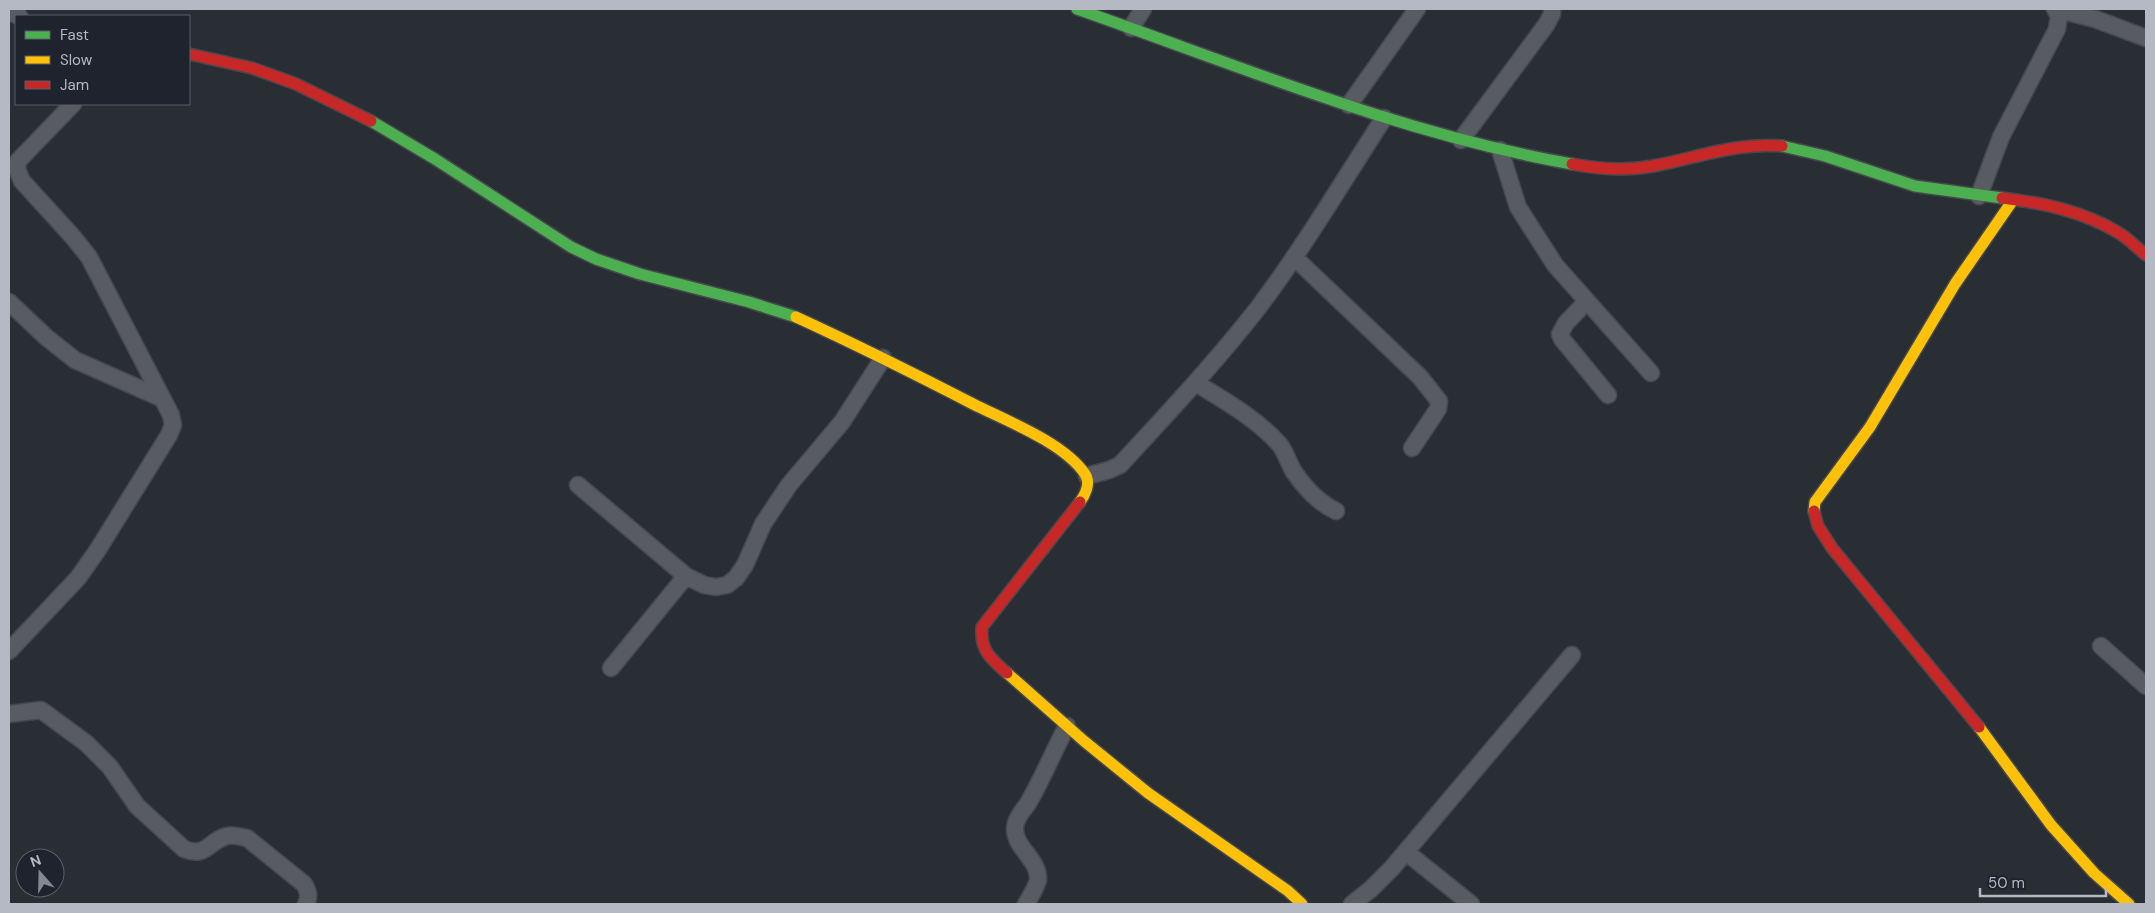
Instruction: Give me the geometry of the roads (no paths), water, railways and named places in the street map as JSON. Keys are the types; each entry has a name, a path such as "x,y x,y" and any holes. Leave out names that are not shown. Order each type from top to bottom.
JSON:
{"street":[{"path":"1077,9 1384,118 1500,150 1577,166 1618,169 1652,166 1738,146 1770,145 1803,149 1912,186 2070,209 2102,222 2146,255"},
{"path":"1131,28 1144,9"},
{"path":"1349,105 1417,9"},
{"path":"1461,140 1546,25 1552,14 1552,9"},
{"path":"2055,9 2094,19 2146,38"},
{"path":"1979,196 2001,137 2057,29 2059,16 2055,9"},
{"path":"190,54 252,68 287,80 359,114 435,159 571,247 596,259 640,274 789,314 883,358 1031,434 1070,457 1087,476 1088,485 1083,498 982,627 981,639 985,651 998,665 1067,726 1148,793 1288,891 1302,904"},
{"path":"9,651 78,578 97,552 169,435 173,425 170,414 89,257 74,236 30,192 18,174 18,161 72,105"},
{"path":"1087,476 1120,465 1196,383 1258,308 1294,257 1384,118"},
{"path":"1500,150 1512,190 1529,225 1555,264 1652,373"},
{"path":"2013,200 1955,284 1870,427 1814,502 1812,512 1817,526 1832,548 1992,742 2051,825 2094,873 2130,904"},
{"path":"1294,257 1420,377 1439,401 1438,408 1412,448"},
{"path":"1587,301 1566,323 1560,334 1608,396"},
{"path":"9,302 39,331 75,360 161,398"},
{"path":"578,486 686,576 716,587 727,585 736,578 745,565 768,517 789,485 842,422 883,358"},
{"path":"1196,383 1267,432 1281,446 1295,473 1312,493 1326,506 1336,511"},
{"path":"611,668 686,576"},
{"path":"2101,646 2146,686"},
{"path":"1352,904 1371,889 1406,852 1572,655"},
{"path":"9,714 41,710 61,722 110,767 137,806 184,849 194,853 202,851 226,836 236,835 247,838 304,884 309,892 306,904"},
{"path":"1026,904 1035,888 1037,873 1020,846 1014,830 1015,823 1035,791 1052,753 1067,726"},
{"path":"1406,852 1471,904"}]}
